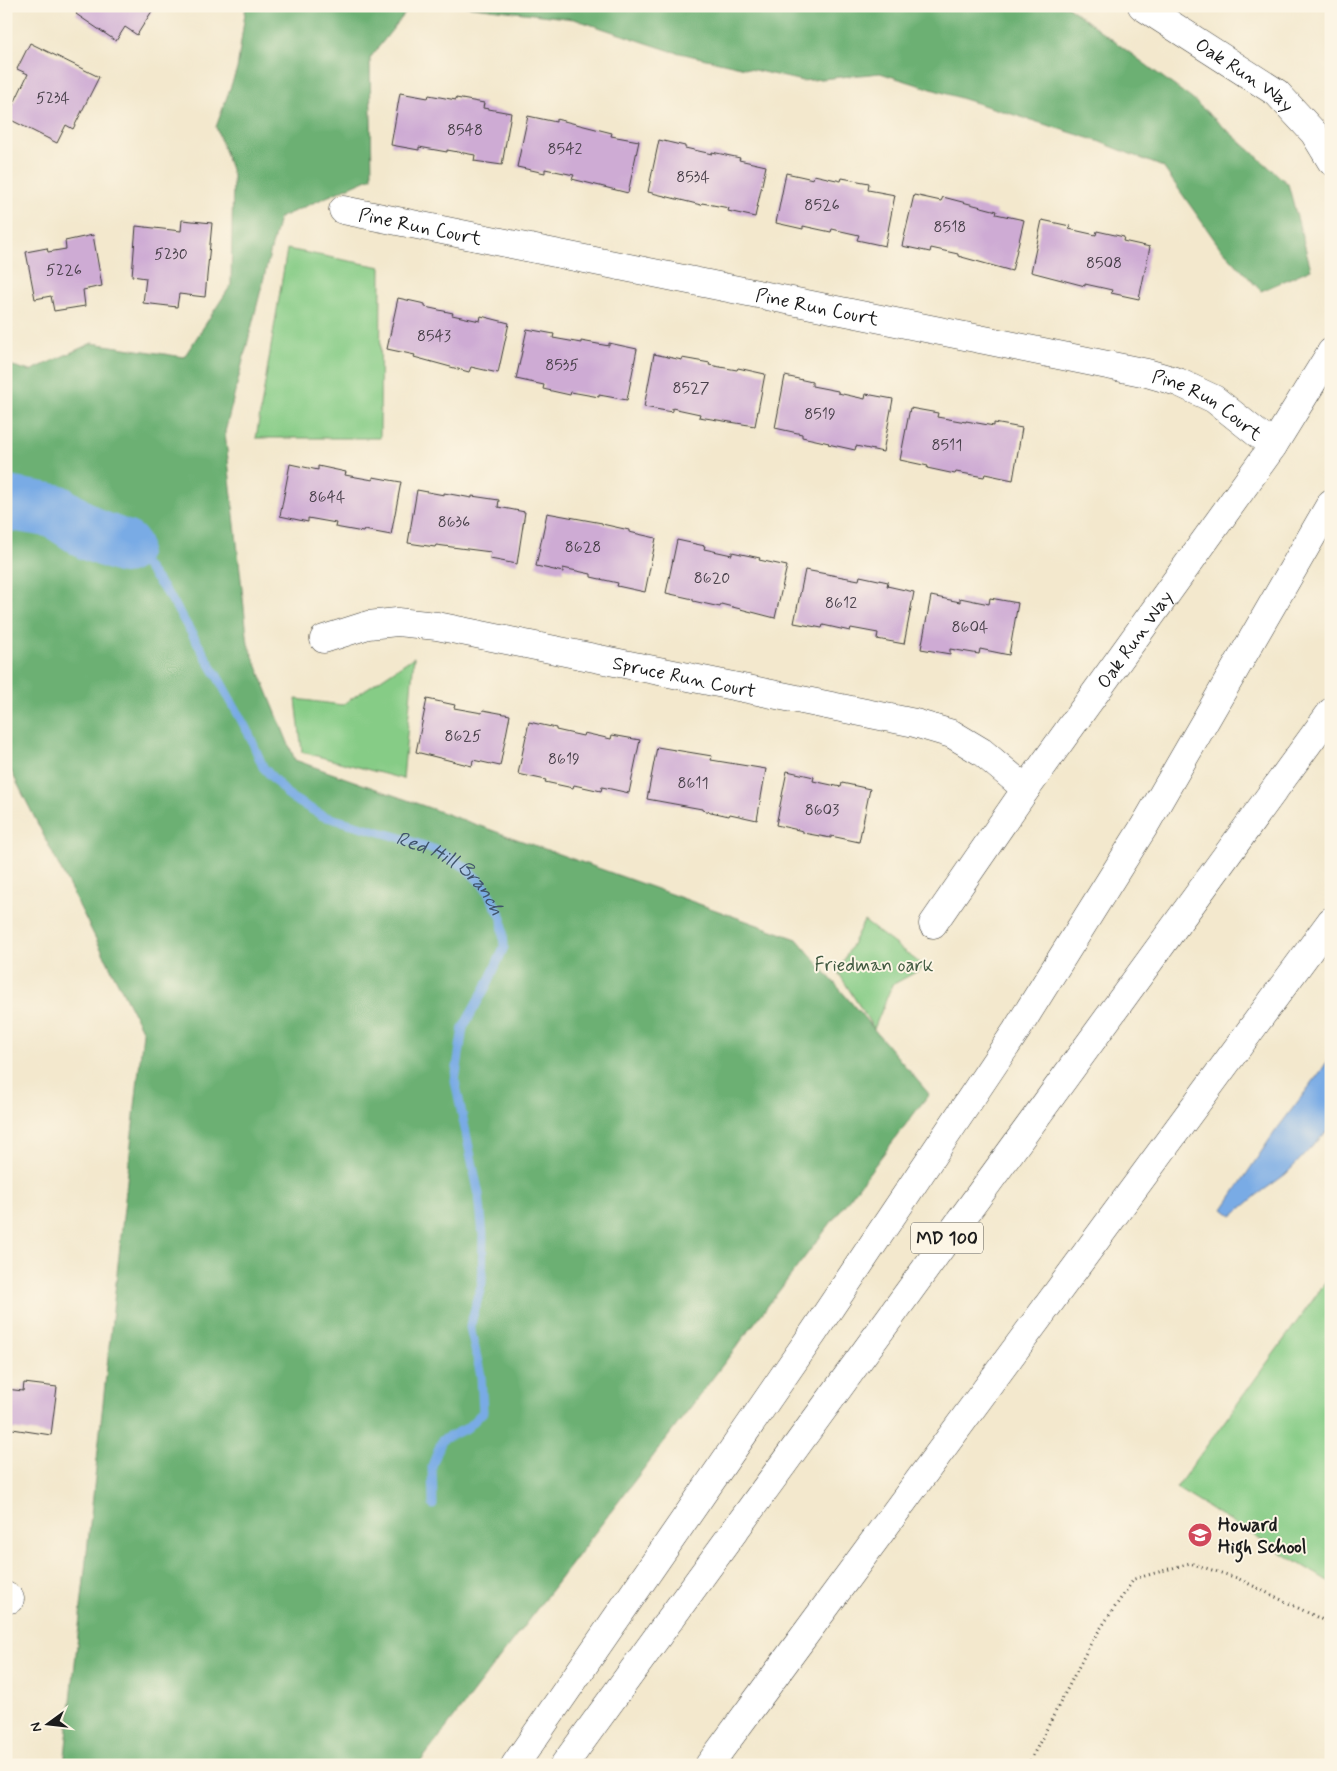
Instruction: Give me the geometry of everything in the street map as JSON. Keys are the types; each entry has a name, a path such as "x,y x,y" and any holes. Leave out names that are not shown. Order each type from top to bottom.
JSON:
{"main road":[{"name":"Oak Run Way","path":"1142,6 1277,93 1314,133 1331,161"},
{"name":"Pine Run Court","path":"343,210 1147,373 1178,382 1214,399 1273,446"},
{"name":"Oak Run Way","path":"933,924 1026,789 1273,446 1331,352"},
{"path":"515,1765 814,1332 1016,1030 1145,825 1331,503"},
{"name":"Spruce Run Court","path":"324,639 368,625 397,622 437,626 915,723 952,734 975,748 1026,789"},
{"name":"MD 100","path":"564,1765 1331,712"},
{"path":"709,1765 1331,922"}],"path":[{"path":"1028,1765 1092,1641 1134,1579 1190,1563 1237,1578 1331,1624"}],"green space":[{"path":"246,6 411,6 370,58 372,177 279,218 225,432 248,644 295,760 797,939 929,1094 418,1765 64,1765 143,1032 6,761 6,364 30,371 92,343 184,357 231,285 233,175 216,127 237,69"},
{"path":"465,6 1067,6 1192,99 1288,184 1311,269 1261,291 1219,246 1163,167 1095,140 880,73 802,81 671,51 574,19"},
{"path":"287,249 381,267 380,438 256,438"},
{"path":"414,657 403,779 302,752 296,699 342,705"},
{"name":"Friedman oark","path":"864,921 925,967 892,985 874,1029 838,972"},
{"path":"1331,1275 1331,1583 1176,1488"}],"water":[{"path":"1331,1055 1331,1127 1286,1174 1232,1216 1223,1209 1274,1133"}],"building":[{"path":"82,6 145,6 152,11 137,35 125,27 116,41 76,14"},
{"path":"30,43 99,77 73,129 66,125 57,143 7,118 28,74 17,69"},
{"path":"400,93 428,98 429,95 456,100 456,98 484,103 483,108 511,113 502,165 474,161 475,155 419,147 419,150 391,145"},
{"path":"528,116 556,122 556,119 612,133 611,136 639,141 628,193 572,179 574,175 545,169 545,173 517,167"},
{"path":"659,140 712,154 712,152 740,158 739,160 766,166 755,217 728,211 729,208 702,203 701,205 648,192"},
{"path":"786,173 813,179 814,175 841,181 842,178 869,183 868,190 895,195 885,246 857,240 859,235 832,229 831,232 803,226 803,229 776,223"},
{"path":"914,195 941,201 943,197 997,211 996,214 1024,220 1012,271 958,256 958,254 931,248 930,252 902,246"},
{"path":"182,220 212,223 205,297 179,294 177,307 143,303 146,278 132,276 136,226 181,231"},
{"path":"1042,220 1070,226 1069,229 1096,235 1097,231 1124,237 1123,241 1150,247 1139,299 1111,293 1112,290 1085,284 1085,286 1031,272"},
{"path":"93,235 102,286 83,290 85,306 54,311 51,296 35,299 26,252 47,248 48,252 66,249 65,241"},
{"path":"398,298 425,304 425,307 453,313 452,315 480,321 481,316 509,323 498,373 471,367 469,372 414,357 415,355 387,349"},
{"path":"527,329 554,334 553,338 609,346 609,343 637,349 627,400 571,392 570,395 543,389 544,385 516,379"},
{"path":"654,354 765,374 755,426 699,417 700,414 672,408 672,412 644,407"},
{"path":"785,376 812,382 812,386 865,399 866,394 893,399 883,452 856,446 855,450 828,444 802,437 802,434 775,428"},
{"path":"910,408 938,413 937,417 994,426 994,423 1022,428 1013,480 985,474 984,477 956,472 955,474 900,460"},
{"path":"290,464 318,470 318,466 346,472 345,475 373,480 373,477 401,482 391,535 335,527 336,523 308,518 308,522 280,516"},
{"path":"417,490 444,495 444,493 499,500 498,507 525,512 517,564 490,559 491,552 408,543"},
{"path":"547,513 602,523 656,538 645,592 617,586 618,583 591,577 591,574 563,568 563,572 536,566"},
{"path":"677,540 705,546 704,549 732,555 732,552 787,566 775,618 721,604 720,607 693,601 693,599 666,593"},
{"path":"805,570 859,580 860,576 888,582 887,586 914,592 904,644 877,639 878,633 851,628 850,631 823,625 822,628 794,623"},
{"path":"931,596 960,602 960,598 989,604 990,598 1018,603 1009,655 980,649 979,654 950,649 950,654 921,649"},
{"path":"427,699 455,705 454,708 482,713 483,710 510,715 500,766 473,760 472,766 416,752"},
{"path":"529,722 583,736 584,733 611,739 612,735 640,740 629,793 602,787 601,791 574,785 573,788 518,774"},
{"path":"657,747 712,756 711,760 766,769 757,820 647,799"},
{"path":"787,771 814,777 813,781 841,787 842,783 870,789 859,842 803,833 803,831 776,825"},
{"path":"24,1383 57,1387 51,1435 6,1428 6,1389 23,1391"}],"waterway":[{"name":"Red Hill Branch","path":"6,503 55,511 92,535 124,547"},
{"name":"Red Hill Branch","path":"124,547 146,566 170,597 249,734 263,767 290,797 323,816 436,850 465,867 485,887 502,918 504,947 488,983 463,1028 455,1081 479,1195 483,1235 482,1283 470,1327 481,1376 483,1412 467,1428 442,1440 432,1466 433,1505"}],"place":[{"name":"Howard High School","path":"1200,1535"}]}
